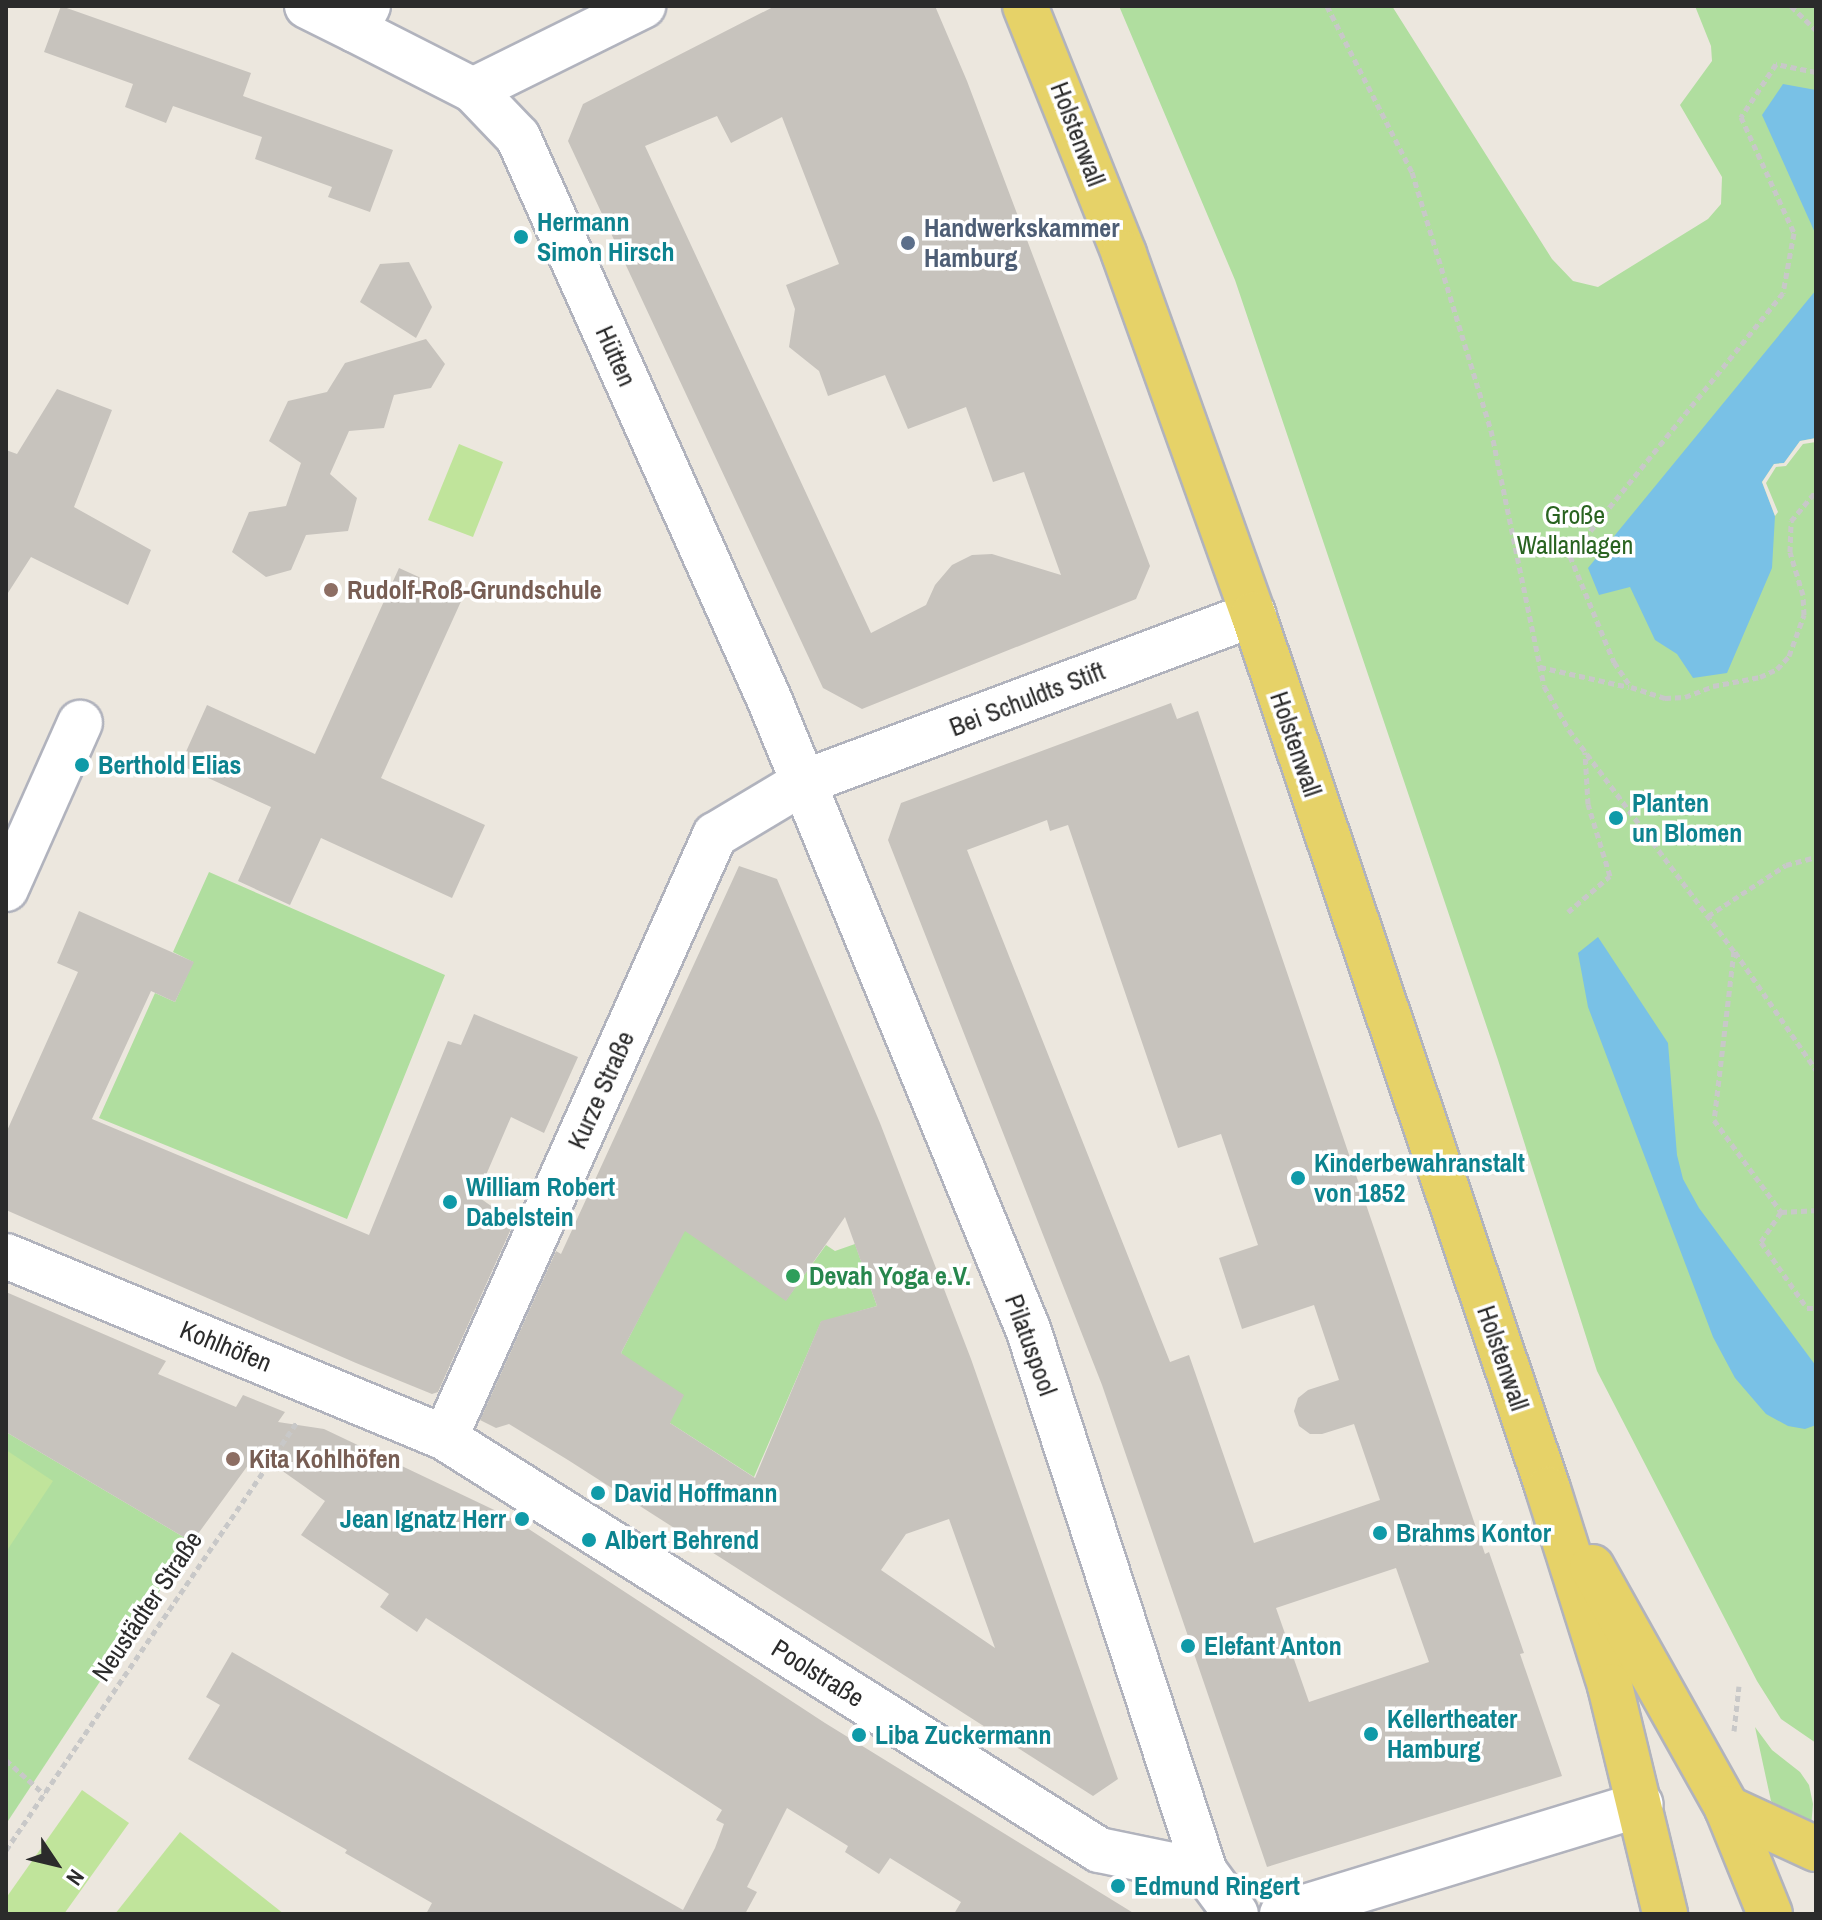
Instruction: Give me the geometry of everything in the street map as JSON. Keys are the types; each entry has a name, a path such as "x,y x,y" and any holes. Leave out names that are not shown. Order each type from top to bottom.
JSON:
{"main road":[{"name":"Holstenwall","path":"1025,6 1128,265 1253,614 1548,1489 1610,1686 1641,1804 1665,1914"},
{"name":"Holstenwall","path":"1548,1489 1727,1808 1770,1914"},
{"path":"1727,1808 1816,1849"}],"street":[{"name":"Hütten","path":"307,6 361,18 473,90 518,137 764,687 802,783"},
{"path":"473,90 643,6"},
{"name":"Bei Schuldts Stift","path":"802,783 1253,614"},
{"path":"6,889 80,723"},
{"name":"Kurze Straße","path":"445,1438 715,835 802,783"},
{"name":"Pilatuspool","path":"802,783 1028,1329 1205,1872 1236,1914"},
{"name":"Kohlhöfen","path":"6,1256 445,1438"},
{"name":"Poolstraße","path":"445,1438 1099,1850 1205,1872"},
{"path":"1282,1914 1641,1804"}],"path":[{"path":"1327,6 1412,172 1491,430 1544,686 1585,751 1734,951 1816,1070"},
{"path":"1791,6 1816,30"},
{"path":"1631,687 1614,662 1570,556 1783,293 1794,233 1741,117 1776,64 1816,72"},
{"path":"1540,667 1631,687 1665,698 1685,697 1713,686 1760,677 1777,669 1789,656 1804,615 1803,595 1790,552 1791,521 1816,491"},
{"path":"1568,912 1610,876 1588,804 1585,751"},
{"path":"1708,916 1786,865 1816,857"},
{"path":"1734,951 1714,1120 1781,1212"},
{"path":"1781,1212 1815,1210"},
{"path":"1781,1212 1761,1242 1807,1308 1816,1308"},
{"name":"Neustädter Straße","path":"6,1850 322,1385"},
{"path":"6,1760 44,1794"}],"green space":[{"name":"Planten un Blomen","path":"1119,6 1392,6 1552,259 1573,281 1598,287 1708,219 1721,204 1722,177 1680,105 1712,61 1711,46 1695,6 1816,6 1816,1743 1781,1719 1757,1681 1597,1371 1498,1060 1235,280"},
{"path":"459,444 503,462 473,537 428,520"},
{"path":"209,872 445,975 347,1219 99,1118 155,993 175,1002 193,962 173,952"},
{"path":"709,1182 786,1300 826,1245 835,1251 855,1244 877,1306 821,1322 754,1477 670,1423 621,1353"},
{"path":"6,1432 192,1542 6,1824"},
{"path":"6,1450 53,1481 6,1552"},
{"path":"1755,1727 1772,1750 1800,1772 1809,1785 1813,1804 1811,1827 1771,1801"},
{"path":"82,1790 129,1823 64,1914 6,1914 6,1898"},
{"path":"180,1832 284,1914 115,1914"}],"water":[{"path":"1783,84 1816,90 1816,235 1762,115"},
{"path":"1816,290 1816,438 1800,441 1784,463 1774,464 1762,482 1775,516 1772,568 1727,673 1693,678 1677,654 1655,640 1630,587 1599,595 1588,568"},
{"path":"1598,937 1668,1043 1677,1155 1683,1179 1699,1208 1816,1366 1816,1425 1805,1429 1788,1426 1766,1414 1735,1378 1713,1337 1588,1007 1578,953"}],"pier":[{"path":"1816,438 1816,442 1803,444 1786,466 1776,467 1766,483 1778,512 1775,516 1762,482 1774,464 1784,463 1800,441"}],"building":[{"path":"61,6 251,73 243,96 393,150 370,212 328,197 332,187 255,159 262,137 173,106 166,123 125,107 133,84 44,52"},
{"path":"775,6 935,6 967,81 1150,566 1136,599 862,709 823,688 568,141 583,104","holes":["717,116 731,143 782,117 839,264 786,285 795,309 789,347 819,371 828,396 885,375 908,429 966,407 993,482 1024,472 1061,575 992,554 972,555 952,565 935,585 926,605 871,633 645,146"]},
{"path":"409,262 432,307 416,338 360,302 380,264"},
{"path":"426,339 445,364 431,388 394,395 384,428 349,431 330,474 357,498 348,531 306,535 291,570 266,577 232,552 249,512 286,506 301,463 269,441 288,401 327,392 345,363"},
{"path":"57,389 112,410 74,507 151,550 128,605 31,557 6,596 6,450 17,454"},
{"path":"399,568 463,597 381,778 485,825 452,898 321,838 290,905 238,881 271,807 180,765 207,705 315,754"},
{"path":"1171,703 1177,719 1198,711 1485,1554 1489,1552 1524,1653 1520,1654 1562,1776 1267,1867 1102,1385 888,840 901,803","holes":["1047,820 1050,831 1068,825 1178,1148 1221,1134 1258,1245 1219,1258 1242,1329 1314,1305 1339,1380 1308,1390 1298,1398 1294,1411 1299,1426 1310,1434 1322,1434 1354,1424 1380,1500 1254,1543 1189,1355 1170,1362 967,850","1396,1568 1429,1662 1309,1702 1276,1608"]},
{"path":"739,866 777,879 880,1123 971,1359 1118,1779 1093,1796 568,1460 509,1424 496,1428 480,1420 556,1251 561,1254","holes":["845,1217 877,1306 821,1321 755,1478 670,1423 684,1395 621,1353 685,1231 786,1301","949,1519 995,1648 881,1570 906,1534"]},
{"path":"79,911 194,962 175,1002 151,991 92,1119 369,1235 448,1041 461,1045 474,1014 578,1057 544,1133 511,1117 477,1196 514,1222 438,1392 432,1394 356,1363 6,1210 6,1133 78,972 57,963"},
{"path":"6,1292 166,1361 158,1374 236,1407 243,1395 285,1412 278,1422 324,1429 515,1520 825,1723 1135,1914 954,1914 961,1902 890,1858 879,1874 845,1852 848,1846 787,1808 747,1887 757,1892 745,1914 426,1914 432,1903 345,1853 347,1850 188,1759 220,1705 206,1697 232,1652 683,1910 715,1848 724,1824 716,1820 722,1810 426,1618 417,1632 380,1607 389,1594 301,1535 325,1501 257,1453 192,1542 6,1432"}],"place":[{"name":"Hermann Simon Hirsch","path":"521,237"},
{"name":"Handwerkskammer Hamburg","path":"908,243"},
{"name":"Rudolf-Roß-Grundschule","path":"331,590"},
{"name":"Berthold Elias","path":"82,765"},
{"name":"Planten un Blomen","path":"1616,818"},
{"name":"Kinderbewahranstalt von 1852","path":"1298,1178"},
{"name":"William Robert Dabelstein","path":"450,1202"},
{"name":"Devah Yoga e.V.","path":"793,1276"},
{"name":"Kita Kohlhöfen","path":"233,1459"},
{"name":"David Hoffmann","path":"598,1493"},
{"name":"Jean Ignatz Herr","path":"522,1519"},
{"name":"Brahms Kontor","path":"1380,1533"},
{"name":"Albert Behrend","path":"589,1540"},
{"name":"Elefant Anton","path":"1188,1646"},
{"name":"Kellertheater Hamburg","path":"1371,1734"},
{"name":"Liba Zuckermann","path":"859,1735"},
{"name":"Edmund Ringert","path":"1118,1886"}],"park label":[{"name":"Große Wallanlagen","path":"1575,530"}]}
